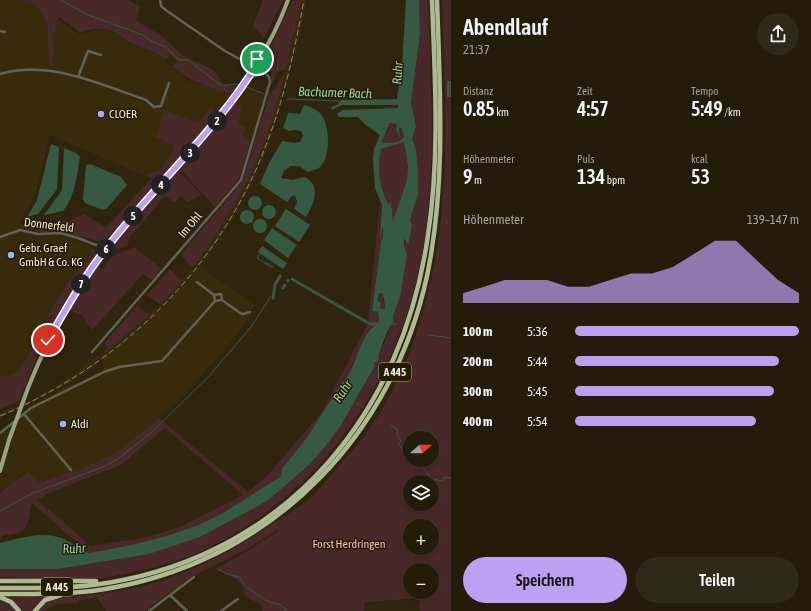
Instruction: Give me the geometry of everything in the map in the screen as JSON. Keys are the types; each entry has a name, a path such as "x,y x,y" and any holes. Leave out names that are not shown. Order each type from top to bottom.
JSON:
{"highway":[{"name":"A 445","path":"0,588 72,586 114,582 143,575 188,560 234,538 259,523 302,489 328,463 358,426 378,394 392,366 409,322 422,273 429,235 434,163 435,109 432,0"},
{"name":"A 445","path":"0,594 82,592 115,588 163,575 208,557 262,527 305,493 332,467 362,429 379,403 410,337 421,301 434,236 439,178 440,125 437,0"},
{"path":"0,581 114,582"},
{"path":"35,611 41,603 50,597 82,592"},
{"path":"0,597 11,602 19,611"}],"main road":[{"path":"0,471 28,388 48,340 76,291 106,249 224,113 262,56 271,40 288,0"}],"street":[{"path":"160,0 161,6 167,11 225,51 265,73"},
{"path":"0,31 5,32"},
{"path":"78,77 88,51 101,55"},
{"path":"246,63 262,56"},
{"path":"0,74 21,69 50,70 78,77 146,100 154,107 162,106 169,83"},
{"path":"247,79 265,73"},
{"name":"Im Ohl","path":"92,352 241,180 268,90 270,80 265,73"},
{"name":"Donnerfeld","path":"0,237 20,230 38,234 69,235 106,249"},
{"path":"96,245 114,240"},
{"path":"197,282 214,295 215,301"},
{"path":"214,295 221,294 222,300"},
{"path":"0,433 24,414 68,388 104,372 119,367 162,361 215,301 222,300 243,314 250,312"},
{"path":"24,414 71,470"},
{"path":"149,611 171,596 194,577"},
{"path":"171,596 187,611"},
{"path":"221,611 238,599"}],"shaded area":[{"path":"0,0 20,0 36,5 47,23 49,66 53,66 55,26 56,21 60,20 77,34 100,30 115,33 128,43 156,54 189,81 231,94 219,111 210,108 199,123 171,144 175,149 159,170 143,175 50,135 35,195 21,221 20,230 34,235 68,237 93,248 90,256 68,282 46,316 50,318 34,343 24,366 13,375 0,377"},
{"path":"301,0 305,0 290,71 270,142 251,185 234,217 200,267 255,305 238,334 190,388 159,418 119,451 97,462 40,483 27,472 0,491 0,435 23,416 30,407 67,386 78,383 104,369 102,362 68,384 24,407 26,401 46,392 77,372 130,332 160,304 193,268 221,227 246,184 265,140 286,70"},
{"path":"244,86 265,96 250,142 243,135 238,124 242,108 236,102"},
{"path":"18,405 16,411 0,417 0,413"}],"green space":[{"path":"20,0 128,0 140,6 136,21 162,36 182,55 214,70 222,83 237,87 233,92 228,93 205,86 192,80 173,67 177,61 170,55 165,60 156,53 130,43 113,31 99,28 80,32 59,17 55,26 53,66 49,66 47,23 36,5"},
{"path":"263,0 283,0 264,38 253,26"},
{"path":"301,0 286,70 278,71 271,85 271,73 263,64 292,1"},
{"path":"305,0 305,8 291,72"},
{"path":"419,0 428,0 432,133 428,212 420,266 406,317 386,366 361,411 330,453 293,491 251,523 194,555 160,566 100,578 57,580 0,577 0,569 58,569 149,554 267,501 308,466 325,447 356,400 375,366 374,363 381,351 391,324 402,281 407,254 404,245 405,228 405,238 408,245 412,226 410,220 418,194 416,149 412,139 416,127 411,103 420,34"},
{"name":"Forst Herdringen","path":"442,0 451,0 451,611 420,611 419,599 439,599 439,563 403,563 403,599 406,599 365,602 364,611 262,611 263,606 245,596 244,590 239,582 215,569 248,551 278,531 277,530 249,548 193,576 144,611 106,611 97,597 79,601 78,603 56,604 43,611 39,611 46,603 54,599 118,591 155,583 187,571 232,549 309,499 361,440 385,404 398,379 419,327 433,272 441,217 445,163"},
{"path":"285,74 272,120 255,165 226,218 193,268 181,255 242,182 270,93"},
{"path":"236,102 242,108 238,124 246,127 243,135 250,142 239,179 215,207 180,169"},
{"path":"210,108 219,111 159,181 143,175 159,170 175,149 171,144 155,137 165,111 199,123"},
{"path":"391,123 397,124 401,136 399,129 401,126 404,137 398,142 383,143 382,141"},
{"path":"404,142 408,166 407,180 393,221 391,203 389,205 381,185 381,149"},
{"path":"178,171 202,195 188,202 181,196 174,202 165,196 129,238 128,245 117,249 111,248"},
{"path":"151,179 158,182 104,240 97,241 61,231 40,232 20,227 23,224 68,221 84,214 106,228"},
{"path":"380,201 383,236 381,241 372,311 378,312 379,323 374,326 352,365 348,378 341,384 308,436 282,469 280,477 218,515 186,532 140,546 55,555 55,549 81,546 32,503 26,527 18,533 4,535 0,539 0,493 6,487 28,472 40,483 97,462 119,451 159,418 248,492 268,475 321,413 368,324","holes":["165,428 243,495 180,527 139,539 90,546 37,500 51,492 121,465"]},
{"path":"134,247 161,268 152,280 143,274 92,330 82,315 68,310 98,266 103,269 111,257"},
{"path":"93,248 97,256 61,308 40,350 19,401 0,409 0,376 8,375 19,370 50,318 46,317 68,282 90,256"},
{"path":"170,269 182,281 160,304 147,295"},
{"path":"379,293 382,293 385,309 380,308 377,300"},
{"path":"137,306 149,315 107,351 105,342"},
{"path":"48,596 38,604 33,611 20,611 5,598"},
{"path":"0,600 11,604 16,611 0,611"}],"water":[{"path":"406,0 419,0 420,34 411,103 416,127 412,139 416,149 418,194 410,220 412,226 408,245 404,238 404,245 407,254 401,293 393,316 393,322 378,357 379,360 374,363 375,366 341,425 325,447 308,466 267,501 200,537 149,554 58,569 0,569 0,543 24,537 48,535 64,539 88,553 144,542 184,530 209,520 230,509 280,477 282,469 308,436 341,384 347,378 366,335 379,323 378,312 372,311 381,241 383,236 383,227 380,239 382,205 375,188 373,159 374,149 380,135 367,126 358,117 339,117 337,114 343,110 398,108 398,105 342,105 332,110 331,107 338,104 341,100 397,99 402,65","holes":["390,123 397,124 396,130 400,138 399,129 401,127 404,137 398,142 383,143 382,141","404,142 408,166 407,180 393,221 391,202 389,205 381,184 379,170 381,149","379,293 382,293 385,309 380,308 381,303 377,300"]},
{"path":"447,81 451,81 451,97 447,97"},
{"path":"304,105 317,111 324,119 328,133 328,149 326,156 324,162 317,169 308,172 299,166 291,166 284,171 281,178 292,180 304,177 310,180 315,190 315,195 312,206 306,217 294,209 297,202 295,195 292,196 287,202 260,184 268,165 282,141 294,143 300,142 303,136 301,131 289,131 283,128 288,113 300,114"},
{"path":"51,144 59,147 57,189 38,214 27,217 37,200"},
{"path":"64,148 76,153 80,157 73,192 63,211 44,215 62,190"},
{"path":"90,164 121,177 127,185 107,208 103,210 85,203 83,199 86,165"},
{"path":"255,196 260,198 262,203 260,208 255,210 250,208 248,203 250,198"},
{"path":"269,205 274,207 276,212 274,217 269,219 264,217 262,212 264,207"},
{"path":"286,209 310,225 299,242 275,226"},
{"path":"247,210 252,212 254,217 252,222 247,224 242,222 240,217 242,212"},
{"path":"260,219 265,221 267,226 265,231 260,233 255,231 253,226 255,221"},
{"path":"272,228 297,245 288,258 264,240"},
{"path":"262,246 287,263 283,269 258,252"}],"waterway":[{"name":"Bachumer Bach","path":"61,0 88,15 143,35 151,41 166,47 179,60 188,60 222,86 235,84 241,85"},
{"name":"Bachumer Bach","path":"244,86 264,94"},
{"name":"Bachumer Bach","path":"287,99 340,101"},
{"name":"Ruhr","path":"411,205 414,195 414,185"},
{"path":"260,253 257,258 272,268"},
{"path":"265,262 273,267"},
{"path":"273,298 275,285 280,276"},
{"path":"292,279 370,324 379,324"},
{"path":"0,511 33,493 103,467 119,458 152,432 209,376 251,327 271,296"},
{"path":"389,324 396,324"},
{"path":"429,335 451,338"},
{"path":"355,402 359,405"},
{"path":"391,425 398,430 397,434 401,441 398,443 410,460 420,467 422,466 432,479 443,481 444,477 451,478"},
{"path":"218,569 227,574 239,577 245,585"},
{"path":"247,587 265,600 280,605 288,611"}],"railway":[{"path":"0,416 45,394 87,369 127,339 163,306 195,269 224,229 248,186 268,140 280,106 304,0"}],"place":[{"name":"CLOER","path":"101,114"},
{"name":"Gebr. Graef GmbH & Co. KG","path":"11,255"},
{"name":"Aldi","path":"63,424"}],"route":[{"path":"48,340 76,291 106,249 224,113 262,56 257,59"}]}
